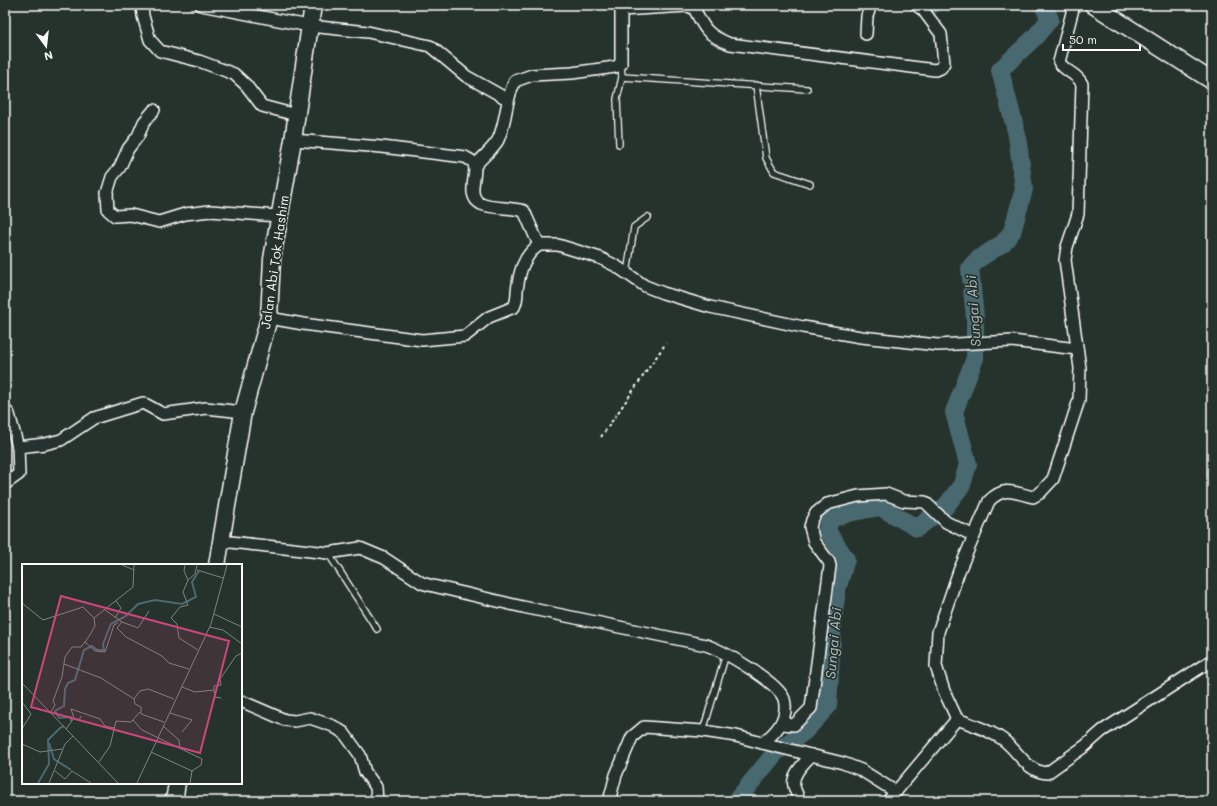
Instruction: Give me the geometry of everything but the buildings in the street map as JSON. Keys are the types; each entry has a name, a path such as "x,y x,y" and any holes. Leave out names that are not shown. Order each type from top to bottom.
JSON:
{"main road":[{"name":"Jalan Abi Tok Hashim","path":"217,564 243,412 268,318 272,259 278,216 293,140 313,5"},
{"path":"1093,5 1212,81"},
{"path":"174,801 177,784"}],"street":[{"path":"142,5 143,16 150,40 160,51 199,61 234,74 246,85 262,106 296,115"},
{"path":"201,5 309,26 368,32 430,46 466,76 507,99"},
{"path":"866,34 867,16 871,5"},
{"path":"474,166 497,142 505,117 507,99 515,80 532,75 572,73 615,67 621,64 621,7 687,6 694,8 702,26 710,34 730,44 935,70 941,68 944,63 941,34 923,10 916,5"},
{"path":"1074,5 1059,62 1063,69 1079,78 1082,84 1078,214 1067,247 1065,260 1080,368 1079,400 1053,479 1040,493 1033,497 1016,491 998,493 989,501 959,571 938,632 936,666 944,691 957,720 1000,737 1011,745 1033,770 1047,773 1085,746 1102,731 1212,660"},
{"path":"154,110 144,122 138,136 128,148 120,167 111,181 107,193 107,203 108,210 115,216 131,215 159,222 185,214 210,211 278,216"},
{"path":"293,140 453,154 465,157 471,161 474,166 473,190 477,200 485,205 524,211 539,246"},
{"path":"268,318 422,340 465,336 489,317 514,307 520,272 531,250 539,246 558,245 600,258 616,266 645,286 663,294 710,307 803,327 886,340 955,345 1007,341 1077,350"},
{"path":"18,447 45,444 61,440 94,418 142,403 163,414 206,408 243,412"},
{"path":"5,410 9,414 14,428 18,447 19,474 5,484"},
{"path":"782,724 794,724 812,708 830,566 829,562 814,542 810,527 816,513 822,506 833,502 871,494 886,494 904,501 925,502 946,522 974,536"},
{"path":"222,541 328,553 351,548 368,550 384,558 422,583 429,585 522,607 706,645 743,664 779,692 784,699 785,712 782,724 762,743"},
{"path":"242,701 285,720 295,721 310,718 333,726 344,733 360,755 365,772 376,787 377,801"},
{"path":"888,801 957,720"},
{"path":"609,801 616,775 632,737 644,727 703,731 736,736 843,763 861,770 896,792"},
{"path":"800,801 793,785 800,768 811,755"}],"lane":[{"path":"619,144 616,99 622,77 621,64"},
{"path":"622,77 807,88"},
{"path":"756,85 766,158 774,172 810,184"},
{"path":"627,274 634,227 648,216"},
{"path":"328,553 377,629"},
{"path":"703,731 726,654"}],"path":[{"path":"601,437 666,343"}],"waterway":[{"name":"Sungai Abi","path":"736,801 776,752 805,731 828,706 833,619 837,590 846,559 827,531 830,519 853,512 880,507 917,528 946,506 962,485 968,464 954,412 975,358 975,318 970,268 977,260 1003,243 1012,232 1024,189 1017,135 1000,70 1035,37 1050,19 1043,5"}]}
